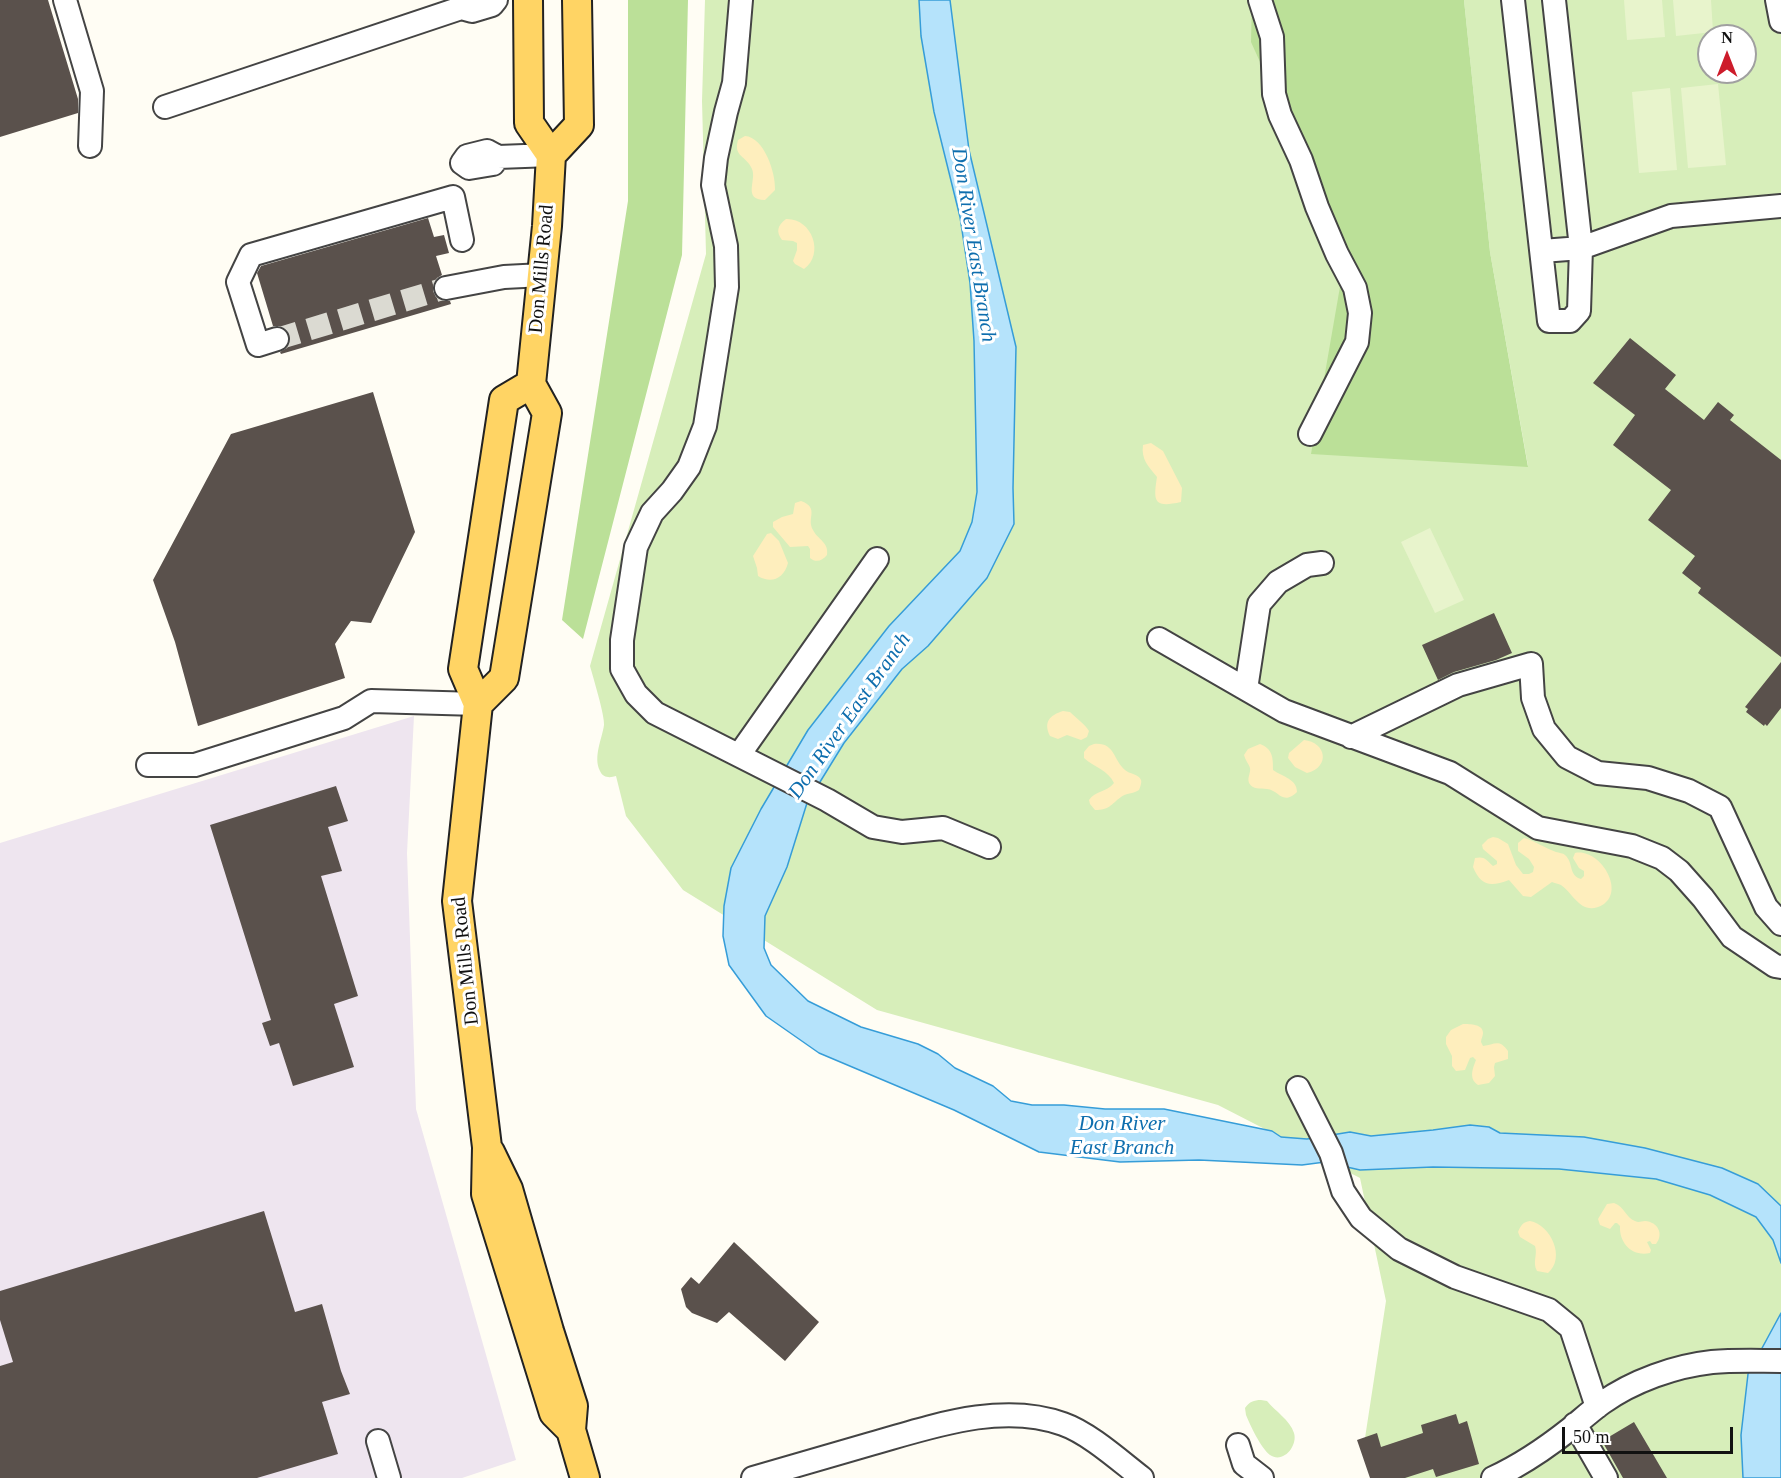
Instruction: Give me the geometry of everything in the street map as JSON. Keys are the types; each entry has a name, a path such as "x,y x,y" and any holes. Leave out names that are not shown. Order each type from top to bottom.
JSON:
{"main road":[{"path":"528,0 529,123 551,155 579,124 577,0"},
{"name":"Don Mills Road","path":"551,155 543,275 531,384 504,400 463,669 478,704 458,901 487,1147 486,1194 554,1413 571,1430 583,1478"},
{"path":"478,704 504,678 547,413 531,384"}],"lane":[{"path":"65,0 92,91 90,146"},
{"path":"165,107 463,4 472,11 492,5 496,0"},
{"path":"741,0 734,83 716,158 713,185 726,246 727,287 705,426 689,467 652,513 636,547 621,640 621,669 636,694 655,713 827,800 873,827 902,832 943,828 989,847"},
{"path":"1260,0 1272,37 1274,94 1280,115 1301,160 1317,207 1337,254 1355,288 1360,313 1358,342 1310,434"},
{"path":"1512,0 1549,321 1570,321 1579,311 1581,248 1554,0"},
{"path":"1777,0 1781,21"},
{"path":"498,157 551,155"},
{"path":"277,339 258,345 238,282 251,255 453,197 462,240"},
{"path":"1542,251 1581,248 1671,216 1781,206"},
{"path":"446,288 504,277 543,275"},
{"path":"739,755 877,559"},
{"path":"1246,689 1259,604 1278,582 1307,565 1322,563"},
{"path":"1159,639 1284,711 1450,773 1538,828 1632,846 1662,858 1679,871 1703,898 1732,937 1775,966 1781,967"},
{"path":"1351,737 1458,685 1531,664 1533,698 1544,729 1567,757 1598,772 1648,778 1689,791 1720,807 1766,907 1781,924"},
{"path":"148,765 195,765 344,718 371,701 478,704"},
{"path":"1301,1094 1331,1154 1343,1191 1361,1218 1399,1249 1455,1276 1548,1310 1571,1328 1597,1407"},
{"path":"1493,1478 1524,1462 1620,1392 1657,1376 1684,1367 1723,1362 1781,1361"},
{"path":"753,1478 953,1422 1014,1416 1044,1419 1065,1425 1089,1438 1142,1478"},
{"path":"1575,1424 1606,1478"},
{"path":"378,1442 390,1478"},
{"path":"1238,1444 1245,1464 1262,1478"}],"shaded area":[{"path":"414,716 407,853 416,1109 516,1460 462,1478 0,1478 0,843"}],"green space":[{"path":"628,0 688,0 682,255 583,639 562,620 628,201"},
{"path":"705,0 1252,0 1346,252 1336,315 1528,466 1490,252 1464,0 1781,0 1781,1478 1379,1478 1365,1438 1386,1301 1360,1178 1218,1105 877,1010 683,890 626,816 616,776 607,777 600,771 597,760 604,720 590,666 706,254 702,101"},
{"path":"1252,0 1464,0 1490,252 1528,467 1311,454 1346,252 1251,42"},
{"path":"1624,0 1662,0 1665,37 1627,40"},
{"path":"1673,0 1711,0 1712,24 1697,24 1697,34 1676,36"},
{"path":"1718,84 1726,165 1688,168 1681,88"},
{"path":"1670,88 1677,170 1639,173 1632,92"},
{"path":"1430,528 1464,600 1435,613 1401,542"},
{"path":"1261,1400 1267,1401 1282,1416 1294,1433 1292,1448 1280,1457 1267,1452 1246,1415 1245,1408 1248,1404"}],"sand":[{"path":"745,136 758,142 771,166 775,190 765,200 754,197 752,169 737,150 738,140"},
{"path":"786,219 803,224 813,238 814,255 804,269 793,261 797,243 782,240 779,234 778,229"},
{"path":"1151,443 1163,451 1182,488 1181,502 1165,504 1157,501 1155,492 1157,477 1148,466 1143,454 1143,445"},
{"path":"801,501 810,507 811,526 826,547 827,555 819,561 810,558 808,546 790,547 773,527 773,522 793,514 795,503"},
{"path":"771,533 779,541 788,563 780,576 768,580 758,576 753,556 767,534"},
{"path":"1063,711 1070,712 1085,726 1089,731 1087,737 1081,740 1067,735 1058,739 1050,736 1047,727 1049,720"},
{"path":"1304,740 1317,745 1323,755 1320,766 1307,773 1295,767 1288,758 1289,753"},
{"path":"1094,744 1101,744 1110,749 1121,766 1138,776 1141,781 1139,790 1123,796 1110,807 1100,810 1095,810 1089,800 1114,783 1105,772 1084,758 1084,752"},
{"path":"1260,744 1270,751 1273,770 1295,784 1297,792 1292,796 1284,797 1271,790 1255,788 1249,783 1250,768 1244,755 1248,749"},
{"path":"1493,837 1508,844 1516,865 1523,874 1533,872 1534,867 1529,859 1518,851 1518,843 1524,838 1564,854 1568,858 1574,875 1581,879 1584,871 1579,868 1573,858 1575,853 1584,853 1593,857 1606,871 1610,880 1612,889 1610,897 1604,904 1590,908 1584,907 1561,885 1552,882 1531,897 1523,896 1509,880 1496,884 1483,881 1473,867 1475,858 1481,857 1493,866 1497,864 1497,861 1483,849 1482,845"},
{"path":"1463,1024 1476,1025 1481,1028 1483,1046 1499,1043 1508,1051 1508,1059 1495,1063 1495,1076 1489,1083 1478,1085 1473,1080 1476,1060 1473,1057 1470,1058 1465,1070 1456,1071 1452,1066 1452,1056 1446,1044 1446,1037 1451,1030"},
{"path":"1614,1203 1621,1207 1632,1220 1650,1222 1656,1226 1659,1236 1656,1244 1647,1242 1650,1253 1632,1251 1624,1243 1620,1226 1617,1223 1610,1229 1600,1225 1598,1219 1607,1204"},
{"path":"1530,1221 1544,1229 1554,1243 1556,1259 1548,1273 1537,1271 1535,1246 1520,1237 1518,1232 1522,1224"}],"water":[{"name":"Don River East Branch","path":"919,0 950,0 969,150 1016,347 1014,524 987,578 928,646 902,669 844,743 807,803 787,867 765,916 764,948 771,965 808,1001 861,1027 918,1044 938,1054 955,1068 993,1086 1011,1101 1032,1105 1105,1109 1164,1109 1272,1131 1281,1137 1307,1139 1350,1132 1371,1136 1470,1125 1489,1127 1500,1133 1584,1137 1645,1148 1722,1168 1758,1184 1781,1206 1781,1263 1773,1240 1756,1217 1710,1195 1656,1179 1559,1169 1433,1167 1360,1170 1325,1162 1302,1165 1199,1160 1120,1162 1039,1152 954,1110 819,1053 766,1016 729,965 723,936 724,906 731,868 761,809 808,730 889,626 960,551 972,522 977,492 974,341 970,283 960,217 934,112 921,36"},
{"path":"1781,1313 1781,1478 1743,1478 1741,1435 1748,1374"}],"building":[{"path":"0,0 48,0 78,99 78,113 0,137"},
{"path":"428,218 434,237 444,235 449,253 436,256 442,275 434,283 433,291 436,297 442,301 450,301 451,304 281,354 280,352 287,348 290,342 290,336 286,329 273,326 257,273 261,266"},
{"path":"1630,338 1676,375 1665,389 1704,420 1718,402 1734,415 1730,420 1781,460 1781,657 1698,593 1701,588 1682,573 1695,556 1648,520 1671,490 1613,445 1635,415 1593,383"},
{"path":"373,392 415,532 371,623 351,621 335,644 345,678 198,726 175,642 153,580 231,434"},
{"path":"1494,613 1512,653 1454,672 1438,680 1422,645"},
{"path":"1781,662 1781,708 1767,726 1765,724 1764,726 1746,712 1748,709 1745,707"},
{"path":"336,786 348,821 328,827 342,871 321,876 358,996 334,1004 354,1067 293,1086 279,1043 270,1046 262,1023 271,1020 210,825"},
{"path":"264,1211 295,1312 322,1304 350,1394 322,1402 338,1454 257,1478 0,1478 0,1366 13,1362 0,1320 0,1291"},
{"path":"734,1242 819,1322 785,1361 729,1312 717,1323 692,1313 686,1307 681,1289 691,1277 699,1284"},
{"path":"1456,1414 1459,1424 1467,1421 1479,1464 1436,1477 1433,1469 1405,1478 1370,1478 1357,1440 1377,1433 1381,1447 1423,1433 1421,1425"},
{"path":"1634,1422 1667,1478 1623,1478 1602,1441"}],"tunnel":[{"path":"277,339 446,288"}]}
